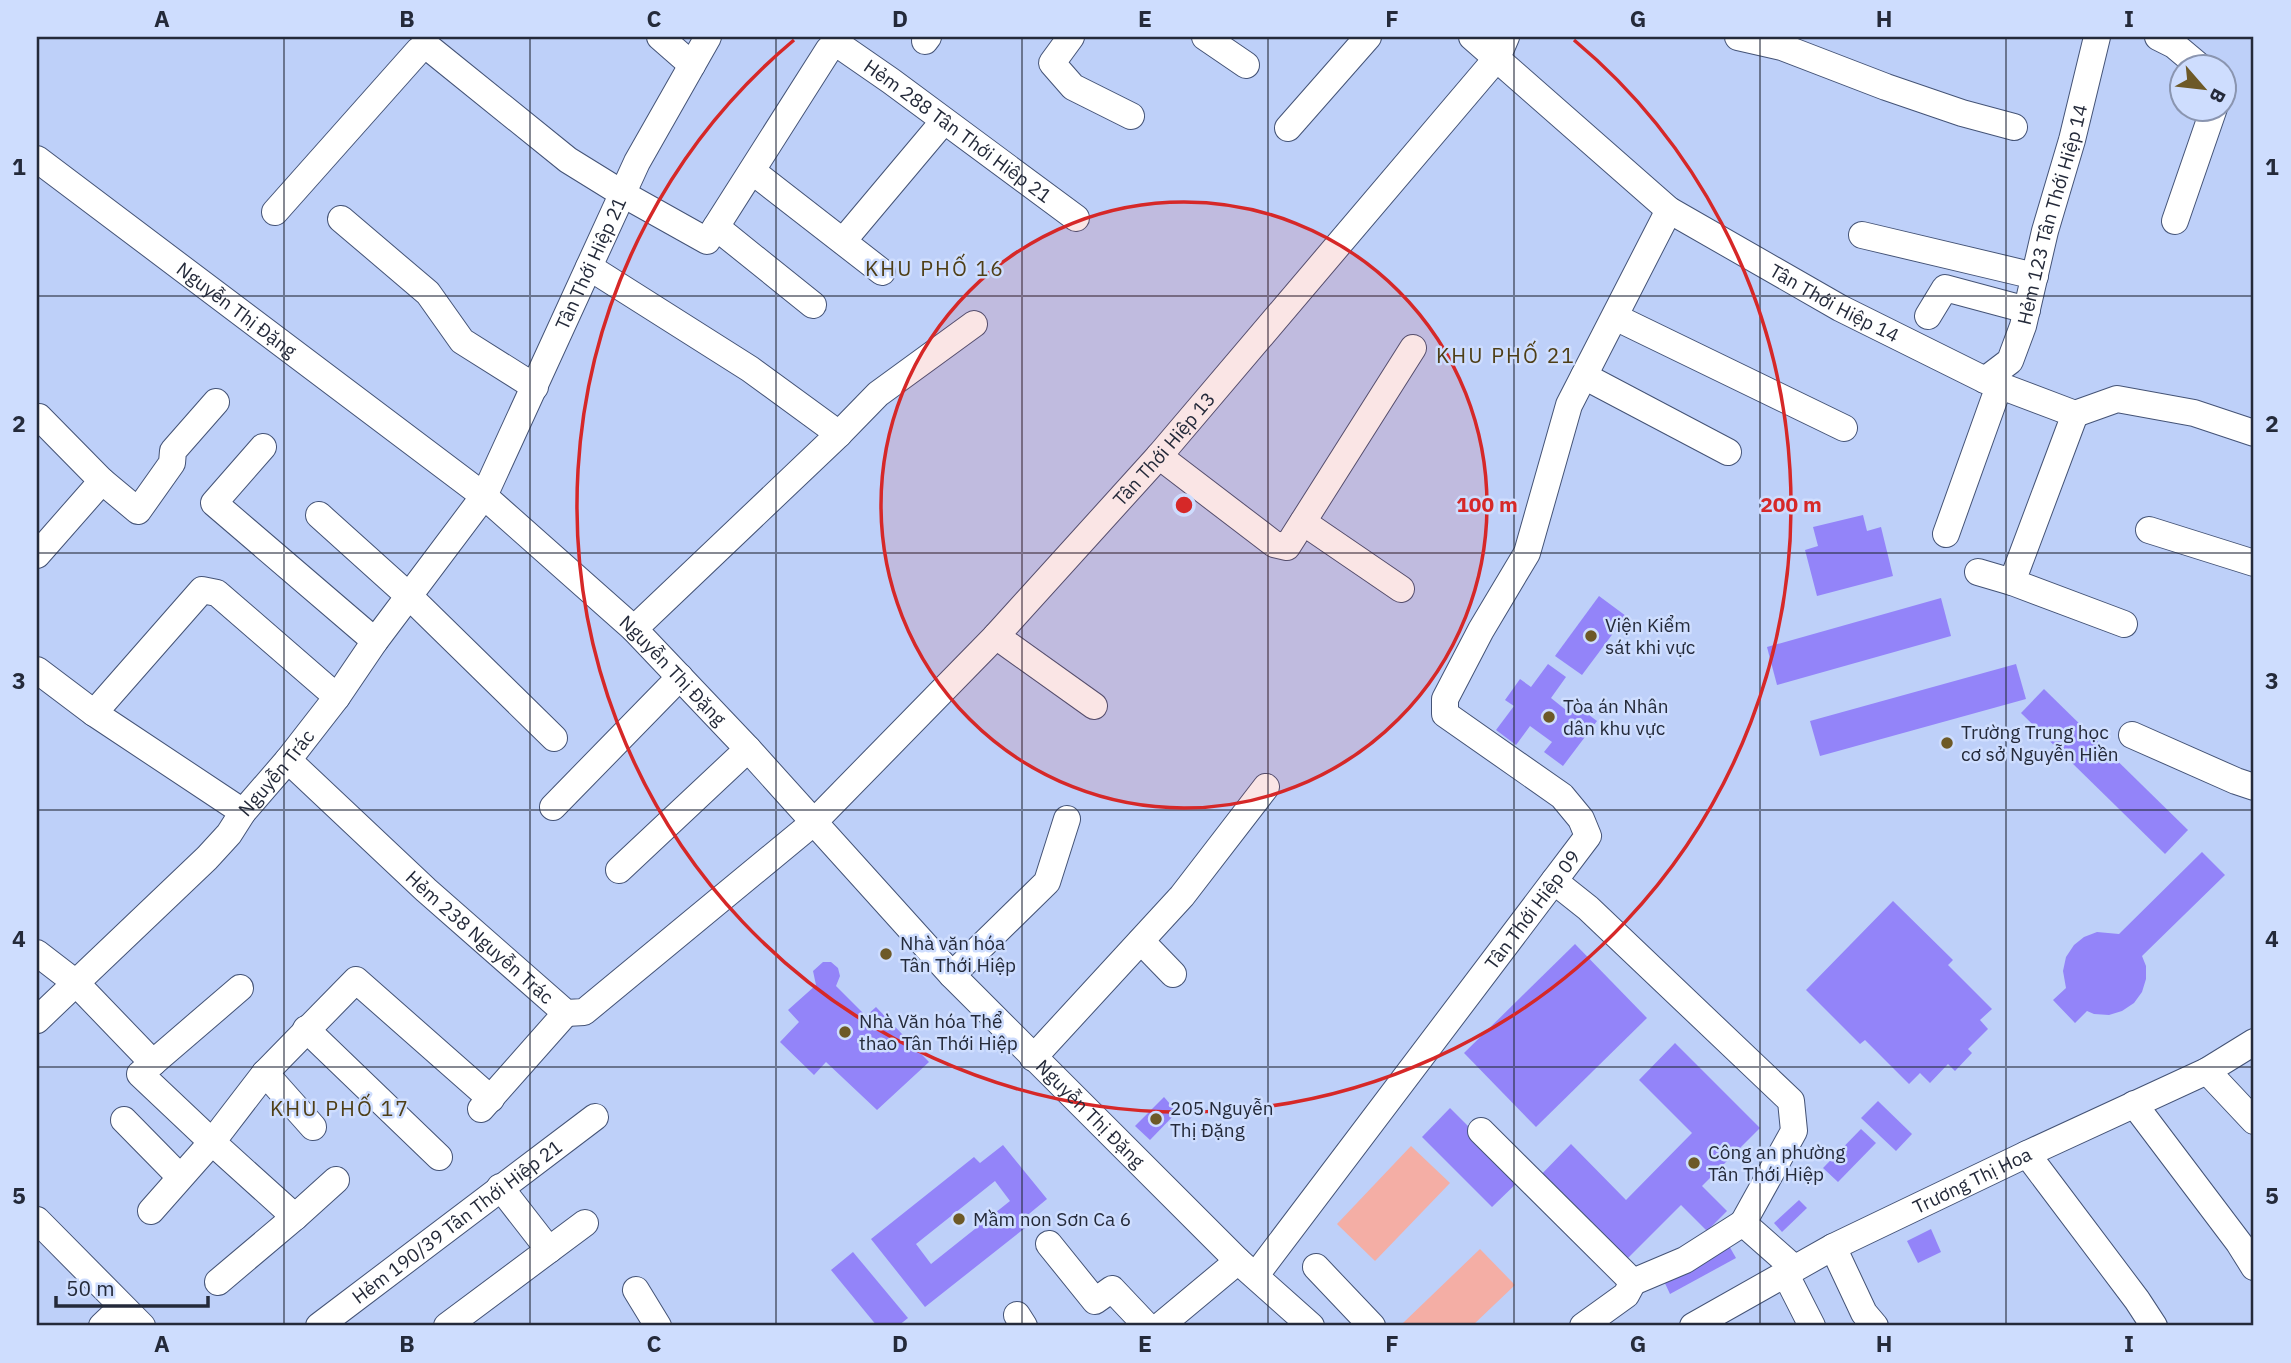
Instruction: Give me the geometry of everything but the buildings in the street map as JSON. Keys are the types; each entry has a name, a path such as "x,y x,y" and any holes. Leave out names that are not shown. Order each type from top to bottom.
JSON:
{"street":[{"path":"660,37 692,65"},
{"name":"Tân Thới Hiệp 21","path":"484,496 637,162 708,37"},
{"path":"1071,37 1052,63 1073,87 1130,116"},
{"path":"1205,37 1246,65"},
{"path":"1288,128 1367,37"},
{"name":"Tân Thới Hiệp 14","path":"1472,37 1502,48 1669,210 1840,308 1992,383 2075,414"},
{"path":"1738,37 1782,47 1886,87 1962,113 2014,127"},
{"name":"Hẻm 123 Tân Thới Hiệp 14","path":"1992,383 2010,361 2027,310 2045,231 2072,139 2097,37"},
{"path":"2158,37 2182,52"},
{"path":"275,212 424,42 568,160 622,194 707,241 716,227 813,305"},
{"name":"Hẻm 288 Tân Thới Hiêp 21","path":"716,227 833,46 845,47 1076,218"},
{"name":"Tân Thới Hiệp 13","path":"813,823 996,636 1159,456 1502,48"},
{"path":"843,241 943,121"},
{"path":"2175,221 2209,122"},
{"name":"Nguyễn Thị Đặng","path":"37,159 484,496 634,629 748,749 952,975 1247,1268 1311,1326"},
{"path":"752,171 882,272"},
{"name":"Tân Thới Hiệp 09","path":"1160,1326 1247,1268 1588,836 1581,818 1562,796 1445,714 1446,699 1481,630 1527,553 1569,405 1669,210"},
{"path":"341,219 428,293 462,341 535,387"},
{"path":"1862,235 2035,276"},
{"path":"589,267 750,369 839,433"},
{"path":"1928,316 1945,288 2027,310"},
{"path":"1615,317 1844,428"},
{"path":"634,629 878,394 974,324"},
{"path":"1159,456 1274,544 1287,547 1413,348"},
{"path":"1584,376 1728,452"},
{"path":"1946,534 1992,383"},
{"path":"2012,582 2075,414 2117,399 2194,413 2254,433"},
{"path":"39,417 102,481 138,511 172,463 173,450 216,402"},
{"path":"264,447 214,503 375,641"},
{"path":"37,555 102,481"},
{"name":"Nguyễn Trác","path":"37,1020 208,858 229,834 243,812 288,760 337,696 484,496"},
{"path":"318,515 410,597 554,738"},
{"path":"1303,522 1401,589"},
{"path":"2149,530 2254,563"},
{"path":"1978,572 2124,624"},
{"path":"94,713 202,590 217,593 337,696"},
{"path":"996,636 1094,706"},
{"path":"37,670 94,713 243,812"},
{"path":"552,807 680,677"},
{"path":"2132,735 2254,787"},
{"path":"619,870 748,749"},
{"name":"Hẻm 238 Nguyễn Trác","path":"288,760 426,890 566,1013 584,1012 813,823"},
{"path":"1033,1058 1182,896 1266,787"},
{"path":"952,975 1047,882 1067,819"},
{"path":"1554,881 1588,908 1791,1101 1794,1131 1743,1223 1685,1260 1633,1282 1626,1295 1583,1326"},
{"path":"1140,941 1173,974"},
{"path":"37,953 76,983 153,1063"},
{"path":"151,1211 212,1142 265,1073 356,980 486,1104 566,1013"},
{"path":"240,988 140,1074 295,1217"},
{"path":"306,1029 439,1157"},
{"name":"Trương Thị Hoa","path":"1693,1326 1833,1248 2207,1071 2254,1042"},
{"path":"2207,1071 2254,1121"},
{"path":"265,1073 313,1127"},
{"path":"2134,1104 2239,1242 2254,1267"},
{"name":"Hẻm 190/39 Tân Thới Hiệp 21","path":"319,1326 595,1117"},
{"path":"124,1119 180,1177"},
{"path":"1481,1131 1633,1282"},
{"path":"2027,1154 2154,1326"},
{"path":"218,1282 336,1180"},
{"path":"500,1187 549,1250"},
{"path":"37,1220 142,1326"},
{"path":"447,1326 585,1223"},
{"path":"1743,1223 1790,1270 1812,1326"},
{"path":"1049,1244 1096,1301 1112,1289 1147,1326"},
{"path":"1833,1248 1864,1313 1875,1326"},
{"path":"1315,1267 1372,1326"},
{"path":"636,1290 658,1326"},
{"path":"102,1326 122,1307"}],"shaded area":[{"path":"1411,1146 1450,1183 1375,1261 1337,1224"},
{"path":"1480,1249 1515,1285 1472,1326 1406,1326 1403,1323"}],"place":[{"name":"Viện Kiểm sát khi vực","path":"1591,636"},
{"name":"Tòa án Nhân dân khu vực","path":"1549,717"},
{"name":"Trường Trung học cơ sở Nguyễn Hiền","path":"1947,743"},
{"name":"Nhà văn hóa Tân Thới Hiệp","path":"886,954"},
{"name":"Nhà Văn hóa Thể thao Tân Thới Hiệp","path":"845,1032"},
{"name":"205 Nguyễn Thị Đặng","path":"1156,1119"},
{"name":"Công an phường Tân Thới Hiệp","path":"1694,1163"},
{"name":"Mầm non Sơn Ca 6","path":"959,1219"}],"district":[{"name":"KHU PHỐ 16","path":"935,268"},
{"name":"KHU PHỐ 21","path":"1506,355"},
{"name":"KHU PHỐ 17","path":"340,1108"}]}
